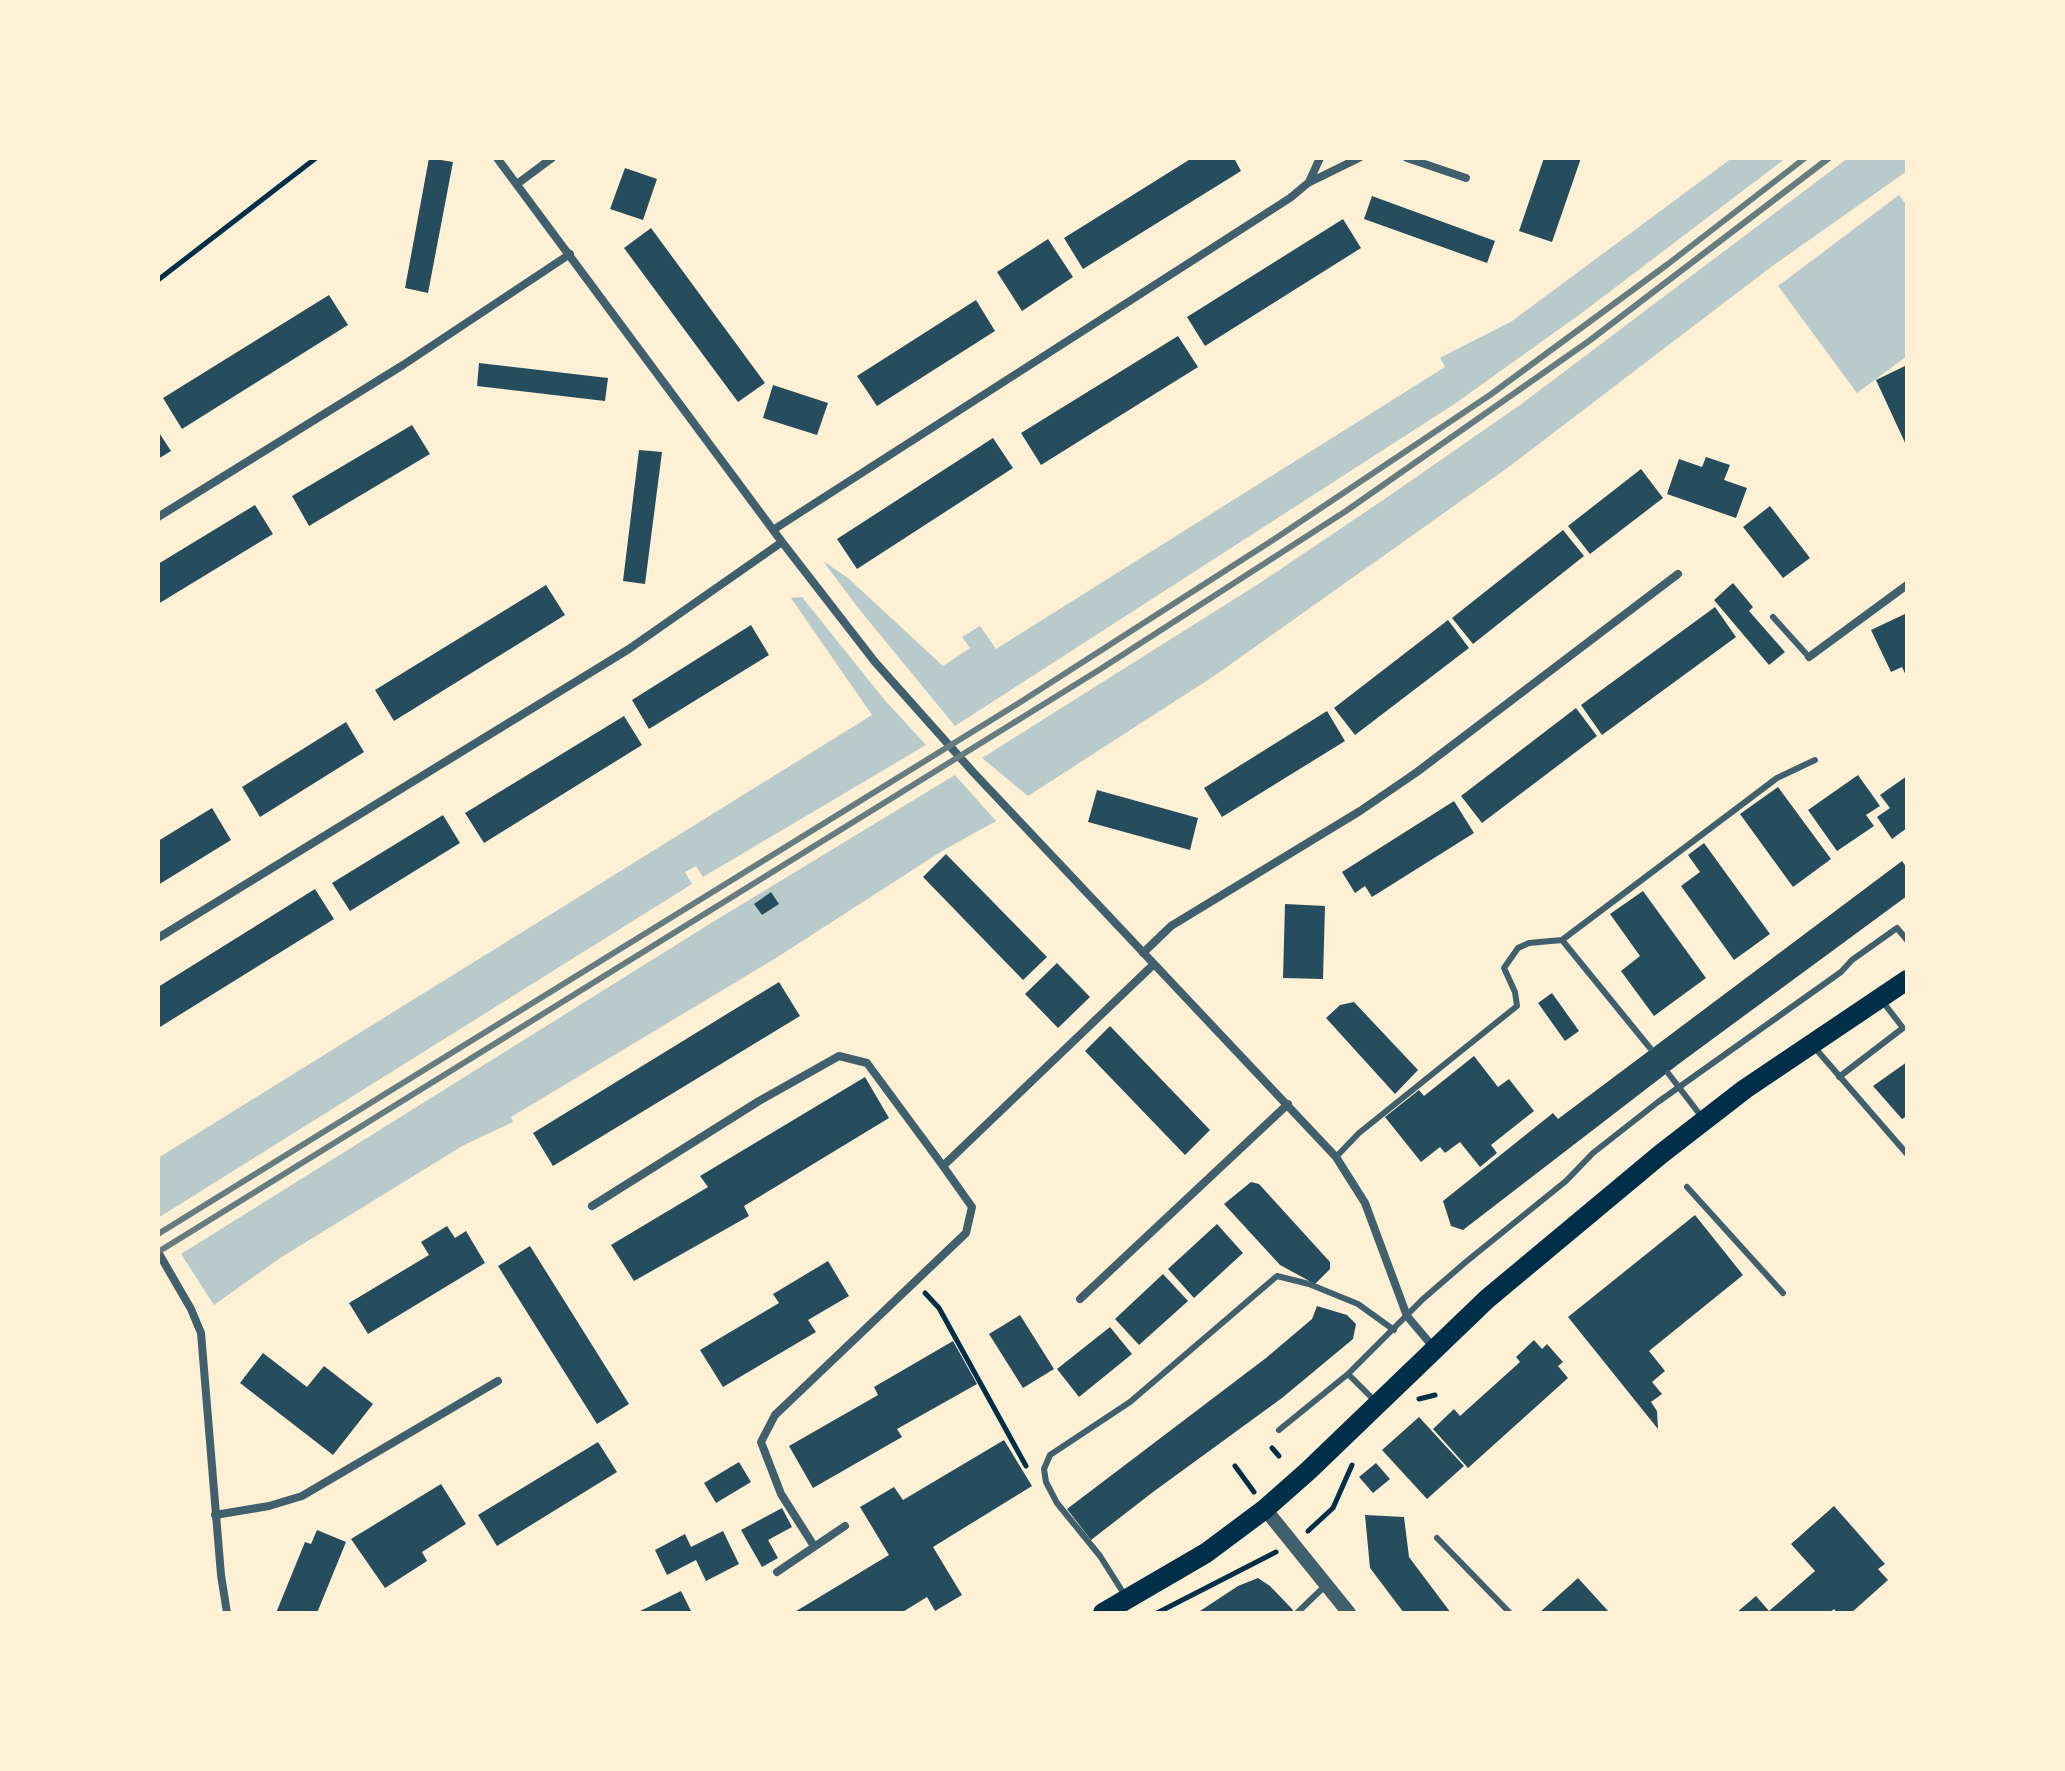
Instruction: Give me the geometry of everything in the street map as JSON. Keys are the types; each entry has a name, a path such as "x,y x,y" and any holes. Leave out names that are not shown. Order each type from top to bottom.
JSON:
{"main road":[{"path":"1103,1613 1219,1545 1265,1509 1487,1299 1703,1119 1907,980"}],"street":[{"path":"497,158 875,662 973,772 1336,1157 1365,1203 1407,1316 1434,1348"},
{"path":"517,184 552,158"},
{"path":"1308,183 1320,158"},
{"path":"773,530 1290,198 1308,183 1359,158"},
{"path":"1407,158 1466,178"},
{"path":"158,517 403,365 570,254"},
{"path":"158,938 629,649 782,542"},
{"path":"1143,953 1171,926 1360,811 1417,772 1678,574"},
{"path":"1809,657 1907,585"},
{"path":"943,1166 1154,964"},
{"path":"592,1206 759,1101 839,1056 867,1063 972,1207 966,1233 775,1415 761,1442 781,1494 814,1546"},
{"path":"1080,1299 1288,1104"},
{"path":"158,1252 191,1309 201,1333 215,1515 227,1613"},
{"path":"215,1515 269,1506 302,1496 498,1381"},
{"path":"1265,1509 1349,1613"},
{"path":"777,1572 845,1526"}],"lane":[{"path":"1773,617 1809,657"},
{"path":"1336,1157 1359,1133 1517,1006 1515,992 1504,968 1518,948 1529,943 1562,940 1777,778 1815,760"},
{"path":"1279,1430 1348,1374 1467,1261 1566,1181 1593,1153 1897,928 1907,940"},
{"path":"1562,940 1650,1048"},
{"path":"1839,1077 1903,1028 1881,999"},
{"path":"1813,1045 1907,1154"},
{"path":"1668,1073 1703,1119"},
{"path":"1687,1187 1783,1293"},
{"path":"1128,1600 1100,1556 1057,1503 1046,1482 1044,1469 1050,1455 1130,1402 1277,1276 1309,1284 1358,1304 1394,1330"},
{"path":"1348,1374 1378,1403"},
{"path":"1437,1538 1510,1613"},
{"path":"1297,1613 1326,1585"}],"path":[{"path":"158,280 316,158"},
{"path":"915,1283 939,1308 1027,1468"},
{"path":"1417,1400 1435,1395"},
{"path":"1272,1448 1279,1456"},
{"path":"1235,1466 1251,1487"},
{"path":"1315,1526 1333,1508 1351,1466"},
{"path":"1156,1613 1272,1554"}],"shaded area":[{"path":"1732,158 1786,158 1583,312 1456,403 955,726 823,561 848,578 943,666 970,648 962,637 980,626 996,649 1445,367 1440,358 1512,321"},
{"path":"1848,158 1907,158 1907,171 1771,267 1506,469 1214,676 1028,796 982,758 1263,581 1386,498 1520,405"},
{"path":"1899,195 1907,206 1907,356 1857,393 1778,286"},
{"path":"802,597 883,698 926,745 703,877 696,866 685,872 692,884 158,1218 158,1158 872,715 791,598"},
{"path":"955,775 996,821 942,851 776,958 511,1117 513,1122 464,1145 280,1258 214,1305 181,1254 716,920"}],"building":[{"path":"429,158 453,162 428,293 405,288"},
{"path":"1192,158 1234,158 1241,171 1083,269 1064,238"},
{"path":"1544,158 1581,158 1552,242 1519,231"},
{"path":"625,168 657,179 643,220 610,209"},
{"path":"1372,196 1495,241 1487,263 1364,219"},
{"path":"1343,219 1361,248 1205,346 1187,317"},
{"path":"651,228 765,383 738,402 624,248"},
{"path":"1048,239 1073,277 1022,311 997,272"},
{"path":"329,295 348,325 182,429 163,398"},
{"path":"976,300 995,331 877,406 857,376"},
{"path":"1178,336 1198,367 1041,465 1021,433"},
{"path":"479,363 608,378 605,401 477,386"},
{"path":"1907,365 1907,447 1876,380"},
{"path":"773,385 828,403 817,435 763,418"},
{"path":"412,425 430,454 309,526 292,496"},
{"path":"158,431 171,451 158,459"},
{"path":"993,438 1013,468 857,569 837,539"},
{"path":"639,450 662,452 645,584 623,581"},
{"path":"1706,457 1730,465 1724,480 1747,488 1736,518 1667,494 1679,459 1702,467"},
{"path":"1641,469 1663,498 1590,554 1568,526"},
{"path":"255,505 273,534 158,604 158,564"},
{"path":"1770,506 1810,558 1783,578 1743,527"},
{"path":"1563,530 1584,556 1473,644 1452,618"},
{"path":"1733,583 1753,607 1749,611 1785,652 1769,665 1714,600"},
{"path":"546,585 565,615 394,721 375,690"},
{"path":"1715,607 1736,637 1602,735 1581,705"},
{"path":"1907,613 1907,678 1902,667 1891,672 1871,630"},
{"path":"1448,620 1469,648 1355,735 1334,708"},
{"path":"751,625 769,655 649,729 632,700"},
{"path":"1576,708 1597,736 1482,823 1461,796"},
{"path":"1327,711 1345,741 1222,817 1204,788"},
{"path":"624,716 642,745 484,843 465,813"},
{"path":"346,722 364,752 260,817 242,787"},
{"path":"1858,775 1880,806 1866,815 1874,826 1837,851 1808,810"},
{"path":"1907,776 1907,828 1892,839 1877,817 1890,808 1880,795"},
{"path":"1778,787 1831,859 1793,887 1740,814"},
{"path":"1097,790 1198,818 1190,850 1088,822"},
{"path":"1454,801 1474,833 1372,897 1365,886 1355,893 1342,872"},
{"path":"212,808 231,840 158,885 158,841"},
{"path":"443,815 460,843 350,911 332,883"},
{"path":"1704,843 1770,934 1734,960 1681,886 1700,872 1688,855"},
{"path":"946,854 1047,957 1023,980 923,877"},
{"path":"1902,861 1907,868 1907,896 1680,1063 1463,1230 1451,1226 1443,1201 1553,1113 1558,1119"},
{"path":"315,889 334,919 160,1027 158,987"},
{"path":"1643,891 1706,978 1654,1016 1621,971 1640,956 1610,914"},
{"path":"771,892 779,904 762,915 754,904"},
{"path":"1285,904 1325,906 1323,979 1283,978"},
{"path":"1057,963 1090,997 1058,1028 1025,994"},
{"path":"779,982 800,1016 553,1166 533,1133"},
{"path":"1552,993 1579,1031 1565,1041 1538,1003"},
{"path":"1354,1002 1418,1070 1395,1094 1326,1018 1340,1005"},
{"path":"1110,1026 1210,1130 1185,1155 1085,1051"},
{"path":"1474,1056 1498,1087 1509,1079 1534,1111 1491,1145 1497,1153 1480,1167 1460,1142 1445,1153 1440,1147 1421,1162 1385,1117 1419,1090 1424,1096"},
{"path":"1907,1062 1907,1116 1902,1119 1873,1086"},
{"path":"865,1077 889,1118 744,1206 749,1216 634,1281 611,1245 708,1187 700,1176"},
{"path":"1251,1182 1259,1184 1330,1262 1330,1269 1315,1284 1280,1265 1224,1204"},
{"path":"1695,1215 1743,1275 1649,1351 1665,1371 1652,1382 1662,1394 1651,1402 1657,1411 1658,1429 1568,1317"},
{"path":"1217,1224 1243,1253 1194,1298 1168,1269"},
{"path":"447,1226 455,1238 466,1231 485,1263 368,1334 349,1303 429,1255 421,1242"},
{"path":"530,1246 629,1404 597,1424 498,1266"},
{"path":"828,1261 849,1296 808,1320 816,1332 723,1387 700,1350 779,1303 773,1294"},
{"path":"1163,1274 1188,1301 1139,1345 1115,1319"},
{"path":"1317,1306 1347,1315 1356,1324 1353,1339 1282,1398 1091,1540 1067,1509 1266,1358 1312,1319"},
{"path":"1020,1315 1054,1369 1023,1388 989,1334"},
{"path":"1110,1327 1132,1354 1079,1397 1057,1369"},
{"path":"1534,1340 1542,1349 1547,1344 1563,1362 1558,1366 1568,1378 1468,1468 1433,1429 1454,1409 1460,1416 1520,1362 1516,1357"},
{"path":"953,1341 977,1384 897,1429 902,1437 813,1488 789,1446 878,1395 874,1387"},
{"path":"263,1353 307,1387 324,1366 373,1404 333,1455 240,1383"},
{"path":"1419,1417 1464,1466 1427,1499 1382,1450"},
{"path":"1004,1440 1032,1486 933,1547 962,1595 935,1611 927,1597 901,1613 793,1613 889,1555 860,1507 894,1487 903,1500"},
{"path":"598,1442 617,1472 497,1546 478,1515"},
{"path":"739,1462 751,1482 716,1503 704,1483"},
{"path":"1376,1463 1390,1479 1373,1493 1359,1477"},
{"path":"441,1484 466,1524 422,1552 427,1561 385,1588 351,1539"},
{"path":"1834,1506 1885,1564 1878,1569 1888,1580 1851,1613 1837,1613 1834,1609 1829,1613 1736,1613 1756,1596 1769,1611 1815,1571 1791,1544"},
{"path":"782,1508 792,1527 768,1540 778,1558 762,1567 741,1530"},
{"path":"1365,1515 1404,1517 1409,1557 1451,1613 1404,1613 1370,1568"},
{"path":"317,1530 346,1542 317,1613 276,1613 305,1542 311,1544"},
{"path":"723,1531 739,1564 706,1581 696,1560 667,1575 655,1550 685,1534 691,1547"},
{"path":"1258,1578 1293,1610 1291,1613 1197,1613 1238,1586"},
{"path":"1578,1578 1610,1613 1539,1613"},
{"path":"681,1591 692,1613 636,1613"}],"railway":[{"path":"158,1234 1019,703 1273,540 1490,395 1805,158"},
{"path":"158,1252 1099,670 1346,511 1589,341 1829,158"}]}
